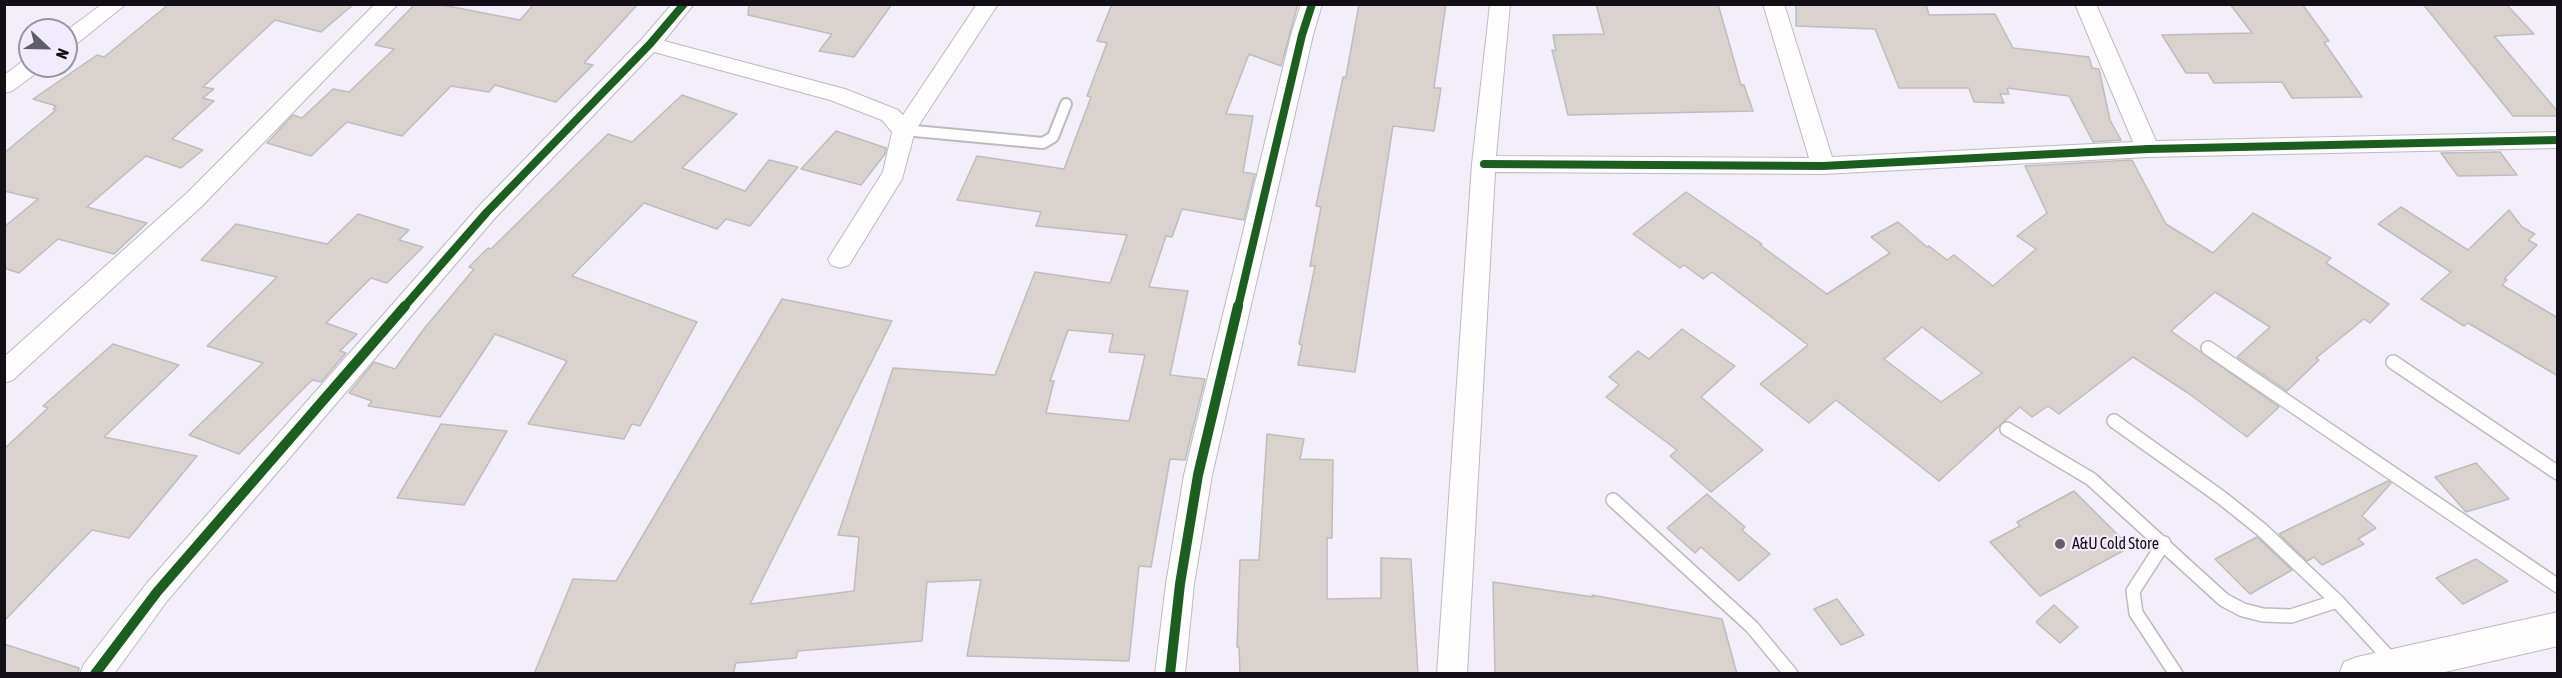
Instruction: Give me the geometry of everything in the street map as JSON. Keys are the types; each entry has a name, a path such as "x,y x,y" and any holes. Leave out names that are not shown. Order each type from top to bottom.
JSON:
{"street":[{"path":"78,32 116,4"},
{"path":"4,373 195,199 388,4"},
{"path":"95,674 158,592 487,212 650,44 684,4"},
{"path":"840,259 894,173 904,130 988,4"},
{"path":"1170,674 1180,584 1198,475 1302,35 1312,4"},
{"path":"1452,674 1484,164 1500,4"},
{"path":"1773,4 1823,166"},
{"path":"2085,4 2148,149"},
{"path":"650,44 837,94 890,115 904,130"},
{"path":"4,86 18,76"},
{"path":"1484,164 1823,166 2148,149 2558,140"},
{"path":"2357,674 2425,665 2558,629"}],"lane":[{"path":"904,130 1043,143 1053,137 1066,104"},
{"path":"2208,348 2558,586"},
{"path":"2393,362 2558,473"},
{"path":"2114,421 2223,498 2262,530 2337,601 2425,665"},
{"path":"2007,429 2091,479 2224,600 2243,610 2263,615 2291,616 2337,601"},
{"path":"1613,500 1752,627 1791,674"},
{"path":"2164,543 2133,591 2136,613 2176,674"}],"building":[{"path":"169,4 354,4 321,32 275,20 203,87 214,89 203,98 214,101 172,139 203,150 181,168 146,156 87,207 147,223 114,254 58,239 19,273 4,268 4,227 38,199 4,191 4,153 56,110 53,109 56,106 33,99 64,78 78,78 78,68 97,55 104,57"},
{"path":"415,4 437,4 520,20 534,4 638,4 584,63 593,65 556,102 495,85 489,92 451,86 402,136 347,122 311,156 267,143 293,115 302,118 333,89 349,92 394,49 375,45"},
{"path":"749,4 892,4 854,57 819,51 832,34 748,15"},
{"path":"1112,4 1298,4 1281,66 1249,54 1226,114 1253,116 1243,172 1255,174 1244,220 1182,209 1172,237 1166,236 1149,287 1188,291 1170,375 1205,379 1185,460 1170,459 1151,567 1139,566 1129,661 967,656 981,580 927,582 922,641 798,651 796,658 736,663 733,674 534,674 573,579 616,581 782,299 892,321 750,604 854,591 859,537 838,535 893,368 995,375 1035,272 1110,283 1127,235 1036,226 1041,212 957,200 977,156 1064,169 1091,97 1087,96 1107,43 1097,41","holes":["1068,330 1113,334 1109,352 1145,355 1129,421 1046,413 1054,381 1050,381"]},
{"path":"1359,4 1446,4 1434,88 1441,88 1434,131 1393,126 1355,372 1298,365 1302,345 1299,344 1315,266 1310,266 1321,207 1316,206 1343,77 1346,77"},
{"path":"1596,4 1718,4 1741,85 1744,85 1753,111 1568,115 1552,50 1556,51 1553,35 1604,34"},
{"path":"1796,4 1926,4 1929,15 1995,14 2013,48 2089,57 2092,68 2099,69 2110,120 2121,140 2093,142 2069,96 2007,88 2009,94 2000,94 2004,103 1974,102 1969,88 1899,88 1875,29 1796,26"},
{"path":"2230,4 2302,4 2329,41 2324,42 2362,97 2292,98 2282,82 2214,83 2208,73 2186,73 2162,35 2252,33"},
{"path":"2423,4 2506,4 2534,34 2494,36 2558,112 2558,116 2513,116"},
{"path":"682,95 737,114 682,168 745,191 769,160 798,167 750,226 726,219 717,229 644,203 572,276 697,322 640,426 632,424 624,439 528,424 567,361 495,334 440,417 368,406 372,401 349,393 374,362 395,369 423,330 474,269 469,267 488,248 491,249 608,134 632,142"},
{"path":"836,131 886,148 885,154 861,185 801,169"},
{"path":"2500,152 2517,175 2458,176 2441,153"},
{"path":"2132,160 2166,224 2213,253 2253,213 2331,258 2326,263 2389,304 2370,323 2364,319 2316,358 2319,360 2287,391 2237,357 2270,327 2215,292 2171,331 2279,407 2247,437 2188,393 2133,357 2059,414 2048,406 2032,417 2020,407 1939,481 1836,400 1809,423 1760,384 1808,345 1712,272 1703,279 1684,265 1680,268 1633,234 1686,192 1762,244 1760,245 1827,294 1890,253 1871,237 1898,222 1927,247 1929,246 1947,260 1954,255 1993,286 2036,249 2017,236 2047,213 2025,166","holes":["1922,327 1982,373 1941,402 1884,359"]},
{"path":"2401,207 2468,250 2509,210 2522,227 2535,234 2528,240 2537,245 2504,279 2507,280 2502,285 2558,318 2558,376 2468,323 2464,326 2421,299 2451,272 2378,224"},
{"path":"358,214 409,230 399,240 423,247 387,283 371,278 326,323 357,334 340,351 346,353 321,382 313,380 309,383 239,454 189,435 263,363 207,346 277,277 201,260 236,224 327,244"},
{"path":"1682,329 1735,366 1701,397 1763,450 1711,492 1670,456 1677,450 1606,397 1619,385 1609,377 1638,351 1649,359"},
{"path":"113,344 179,365 104,437 197,456 129,538 92,530 4,621 4,449 48,408 43,406"},
{"path":"441,424 507,431 464,505 397,498"},
{"path":"1267,434 1304,439 1300,459 1333,460 1332,538 1327,538 1327,599 1381,598 1381,558 1411,559 1418,674 1240,674 1239,647 1237,647 1240,560 1259,560"},
{"path":"2476,463 2509,499 2466,512 2435,477"},
{"path":"2388,481 2391,483 2362,516 2376,528 2358,539 2364,544 2322,565 2314,557 2307,561 2279,534"},
{"name":"A&U Cold Store","path":"2074,491 2130,547 2040,596 1990,542 2020,526 2017,522"},
{"path":"1707,494 1745,527 1742,530 1770,554 1739,581 1701,547 1695,553 1667,528"},
{"path":"2257,537 2292,570 2250,594 2215,559"},
{"path":"2476,559 2508,581 2463,604 2436,578"},
{"path":"1493,582 1593,597 1592,595 1722,619 1737,674 1495,674"},
{"path":"1837,599 1864,635 1841,645 1814,609"},
{"path":"2054,605 2078,627 2060,643 2036,622"},
{"path":"4,644 79,668 78,674 4,674"}],"cycle path":[{"path":"95,674 157,592 487,212 650,44 684,4"},
{"path":"1170,674 1180,584 1198,475 1302,35 1312,4"},
{"path":"1484,164 1823,166 2148,149 2558,140"}],"place":[{"name":"A&U Cold Store","path":"2060,544"}]}
